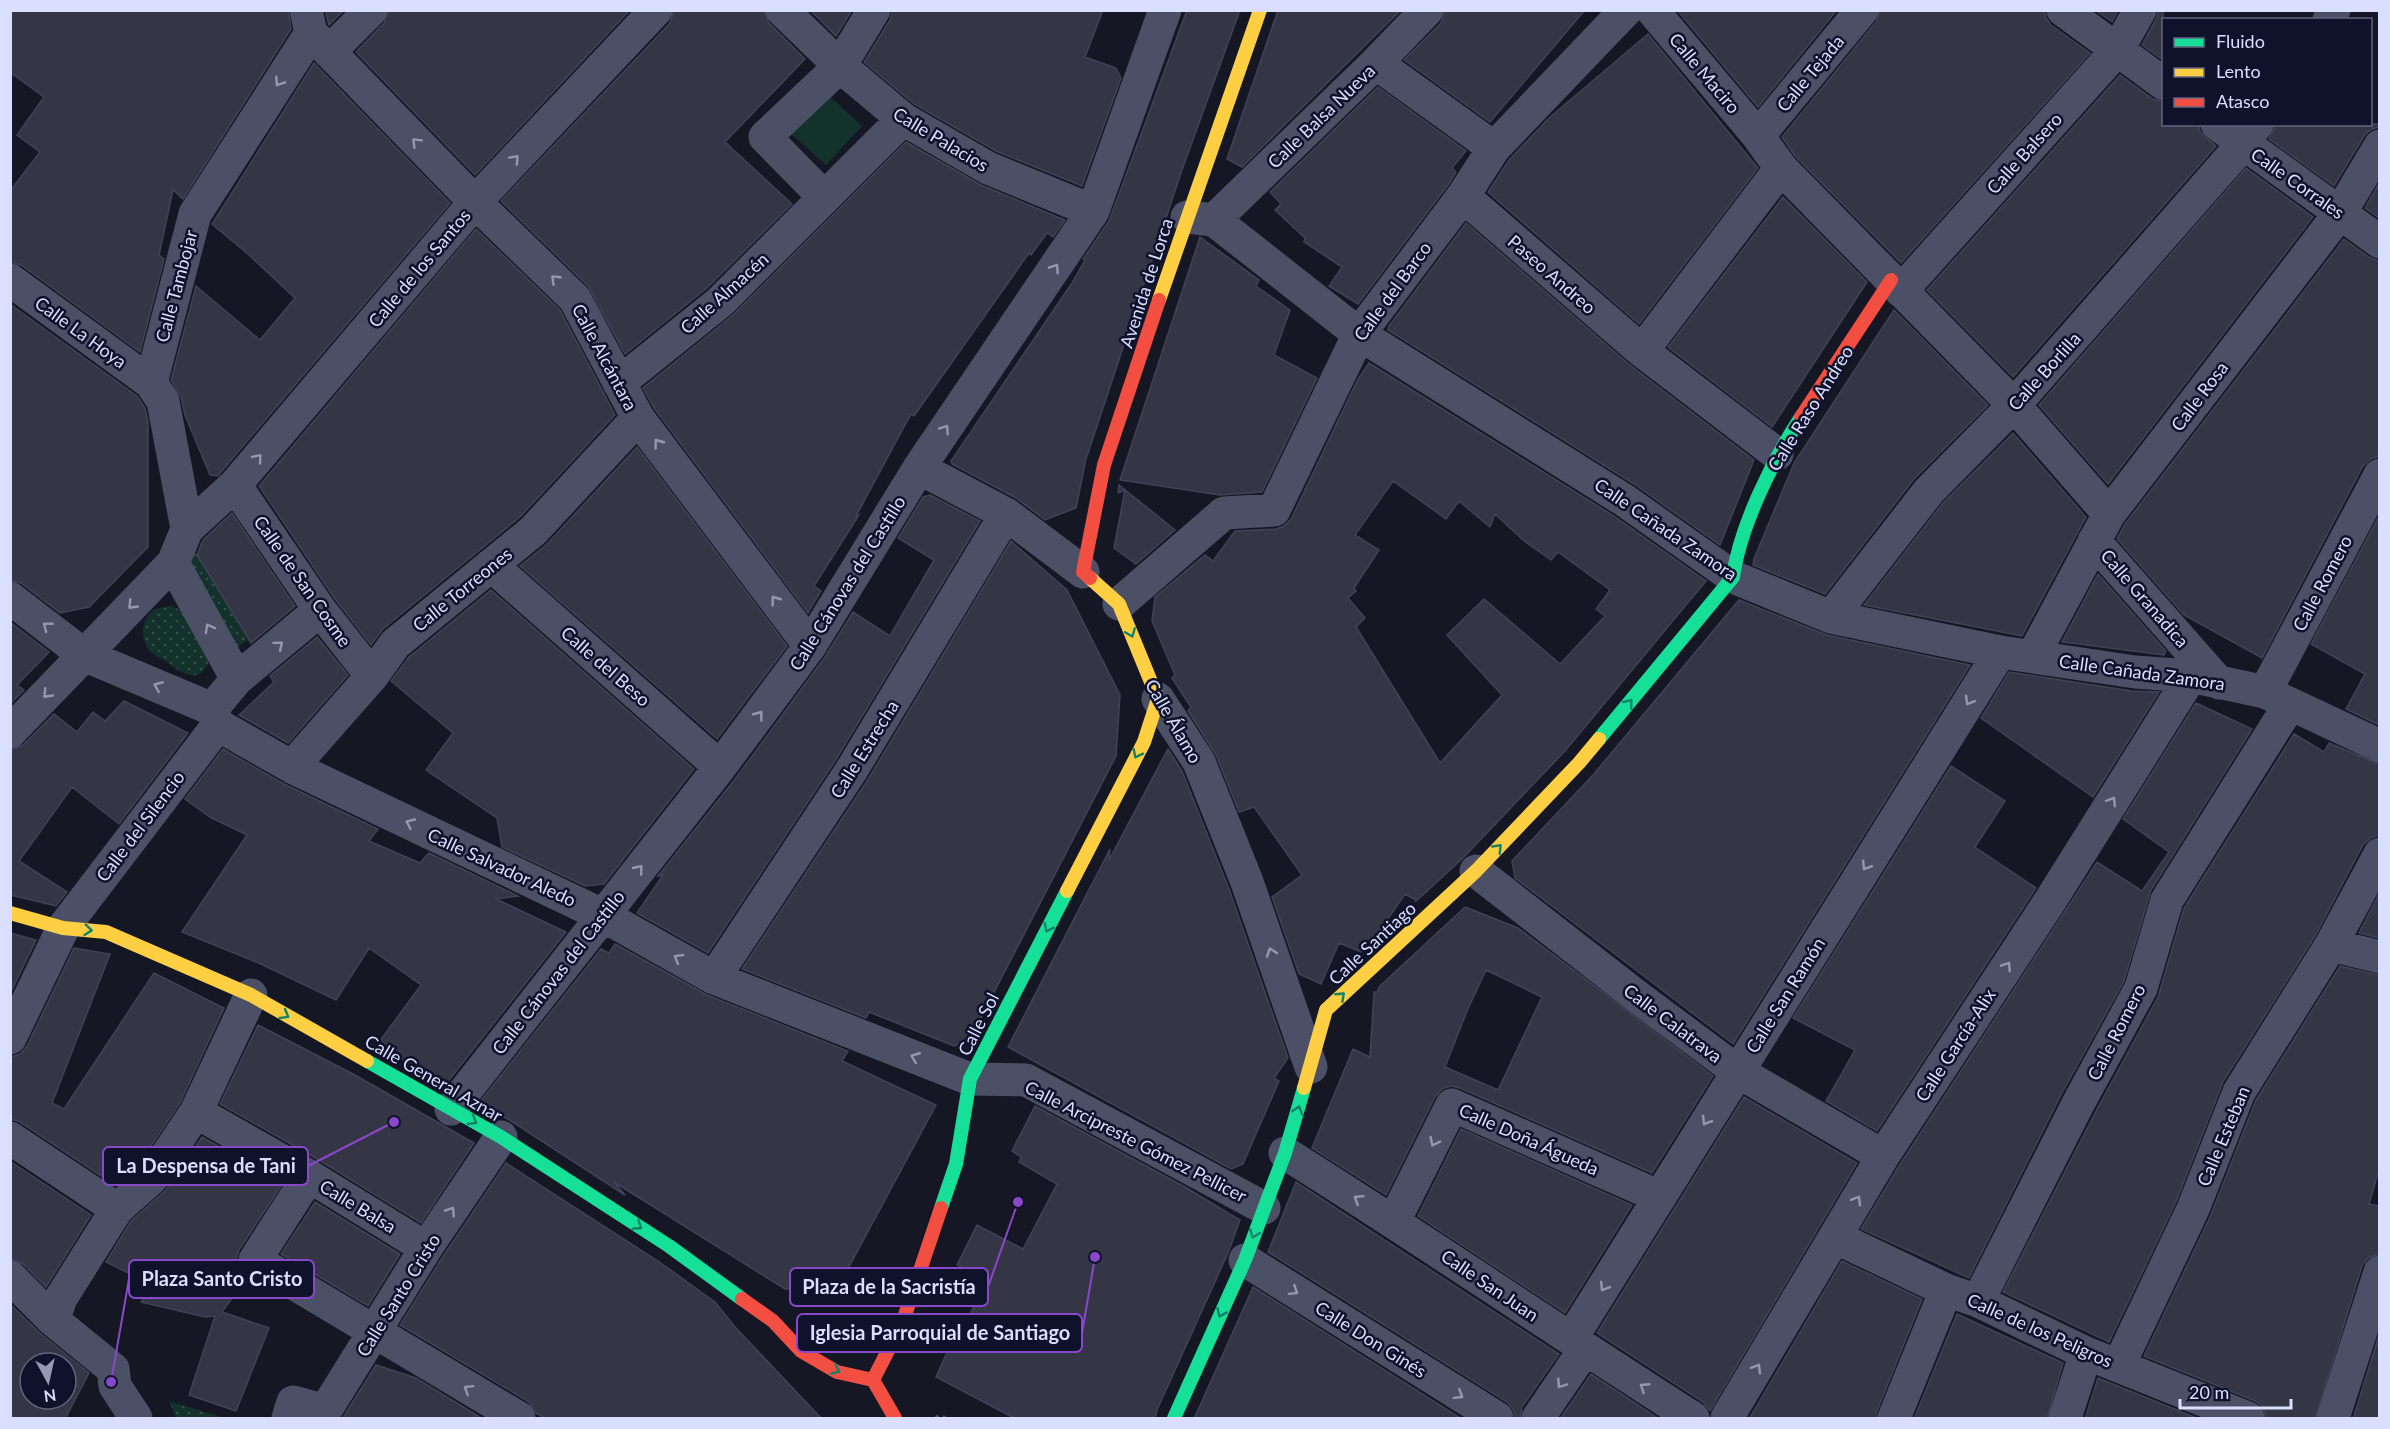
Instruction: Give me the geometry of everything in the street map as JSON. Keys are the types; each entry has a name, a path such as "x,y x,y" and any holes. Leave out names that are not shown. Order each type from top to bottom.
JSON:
{"street":[{"name":"Calle Tambojar","path":"151,383 195,214 315,32 371,10"},
{"name":"Calle de los Santos","path":"187,529 236,485 475,202 656,10"},
{"name":"Calle Palacios","path":"782,10 840,66 903,119 988,168 1093,211"},
{"path":"824,197 765,138 840,66 874,10"},
{"name":"Calle Cánovas del Castillo","path":"451,1108 720,767 810,646 919,468 1093,211 1165,10"},
{"name":"Avenida de Lorca","path":"1083,572 1104,465 1201,219 1260,10"},
{"name":"Calle Balsa Nueva","path":"1201,219 1376,63 1427,10"},
{"name":"Calle del Barco","path":"1119,604 1224,513 1274,510 1359,334 1463,196 1494,148 1626,10"},
{"name":"Calle Maciro","path":"1652,10 1758,136"},
{"name":"Calle Tejada","path":"1758,136 1862,10"},
{"path":"2063,10 2162,83"},
{"name":"Calle Balsero","path":"1896,286 2118,49 2140,10"},
{"name":"Calle Alcántara","path":"315,32 475,202 575,299 638,417 810,646"},
{"path":"1376,63 1494,148"},
{"name":"Calle Almacén","path":"619,382 720,302 903,119"},
{"name":"Calle Corrales","path":"2224,126 2250,134 2340,213 2379,242"},
{"name":"Calle Borlilla","path":"1831,617 1929,491 2014,405 2250,134"},
{"path":"1758,136 1781,168 1896,286"},
{"name":"Calle Rosa","path":"2033,656 2102,528 2340,213 2379,146"},
{"path":"1642,351 1781,168"},
{"name":"Paseo Andreo","path":"1463,196 1642,351 1777,454"},
{"name":"Calle Cañada Zamora","path":"1201,219 1359,334 1624,500 1733,577 1831,617 2000,651 2135,672 2205,679 2277,698 2379,746"},
{"name":"Calle La Hoya","path":"10,280 151,383"},
{"name":"Calle Granadica","path":"1896,286 2014,405 2102,528 2205,679"},
{"name":"Calle Raso Andreo","path":"1733,577 1736,555 1777,454 1896,286"},
{"path":"10,732 173,563 187,529 163,402 151,383"},
{"name":"Calle Torreones","path":"292,767 372,676 395,644 533,531 638,417"},
{"name":"Calle Álamo","path":"919,468 1006,514 1083,572 1119,604 1158,699 1199,762 1247,882 1311,1067"},
{"name":"Calle Romero","path":"1978,1301 2074,1112 2141,988 2167,900 2277,698 2379,475"},
{"name":"Calle de San Cosme","path":"236,485 320,610 372,676"},
{"name":"Calle Estrecha","path":"714,978 851,771 1006,514"},
{"path":"173,563 237,679"},
{"name":"Calle del Beso","path":"491,565 720,767"},
{"name":"Calle Santiago","path":"1174,1419 1245,1260 1285,1153 1326,1010 1476,871 1579,763 1733,577"},
{"name":"Calle Salvador Aledo","path":"10,598 84,655 215,717 292,767 602,915 714,978 970,1079"},
{"name":"Calle del Silencio","path":"10,1038 63,928 215,717 237,679 320,610"},
{"name":"Calle San Ramón","path":"1538,1419 1660,1197 2000,651"},
{"name":"Calle García-Alix","path":"1727,1419 1883,1156 2050,901 2205,679"},
{"name":"Calle Sol","path":"873,1380 903,1321 956,1164 970,1079 1144,742 1158,699"},
{"name":"Calle Esteban","path":"2119,1365 2193,1209 2239,1092 2331,945 2379,854"},
{"name":"Calle Calatrava","path":"1476,871 1737,1071 1883,1156"},
{"name":"Calle General Aznar","path":"10,913 63,928 106,932 251,995 501,1137 669,1246 773,1321 801,1351 837,1372 873,1380"},
{"path":"2331,945 2379,957"},
{"path":"52,1320 61,1298 117,1209 151,1179 196,1112 251,995"},
{"name":"Calle Arcipreste Gómez Pellicer","path":"970,1079 1026,1080 1264,1208"},
{"name":"Calle Doña Águeda","path":"1394,1221 1452,1105 1660,1197"},
{"name":"Calle Balsa","path":"196,1112 309,1176 426,1248"},
{"name":"Calle Santo Cristo","path":"288,1419 293,1402 326,1411 426,1248 501,1137"},
{"path":"10,1138 117,1209"},
{"name":"Calle San Juan","path":"1285,1153 1394,1221 1693,1419"},
{"path":"309,1176 255,1260 519,1419"},
{"name":"Calle de los Peligros","path":"1835,1237 1946,1290 1978,1301 2086,1353 2248,1419"},
{"name":"Calle Don Ginés","path":"1245,1260 1497,1419"},
{"path":"2333,1419 2379,1272"},
{"path":"10,1277 52,1320 113,1369 115,1386 136,1419"},
{"path":"1894,1419 1946,1290"},
{"path":"2066,1419 2086,1353"},
{"path":"873,1380 895,1419"}],"path":[{"path":"936,1419 939,1416 945,1419"}],"green space":[{"path":"827,94 862,126 826,165 790,133"},
{"path":"193,549 248,640 227,653 179,562"},
{"path":"170,606 178,609 190,619 210,656 207,666 197,675 190,675 177,669 153,654 145,643 143,632 148,615 154,610"},
{"path":"169,1401 225,1418 176,1418"}],"building":[{"path":"10,10 288,10 291,29 183,199 173,190 159,255 164,259 140,352 21,265 10,262 10,191 40,152 17,135 44,97 10,72"},
{"path":"325,10 344,10 329,25"},
{"path":"389,10 630,10 475,175 356,52 384,23"},
{"path":"674,10 764,10 769,23 805,59 725,142 792,204 707,288 625,354 588,286 501,201 670,23"},
{"path":"810,10 852,10 836,36"},
{"path":"893,10 1103,10 1085,57 1116,68 1121,78 1082,186 996,151 914,104 864,62 890,20"},
{"path":"1187,10 1240,10 1182,170 1086,459 1076,508 1045,520 1016,498 952,464 951,461 1072,283 1085,260 1083,259 1109,221"},
{"path":"1278,10 1401,10 1242,167 1227,159"},
{"path":"1445,10 1585,10 1490,122 1404,60 1441,23"},
{"path":"1677,10 1837,10 1758,107"},
{"path":"1880,10 2045,10 2046,18 2051,25 2090,53 1901,263 1795,156 1782,137 1876,22"},
{"path":"2095,10 2118,10 2112,22"},
{"path":"2159,10 2163,10 2162,59 2142,45"},
{"path":"1648,34 1758,168 1639,324 1488,192 1509,160 1549,118"},
{"path":"314,63 450,203 218,476 210,475 185,415 181,397 171,380 196,286 260,340 295,298 212,224"},
{"path":"2120,75 2153,99 2162,102 2162,126 2199,126 2200,132 2216,146 2013,377 1927,290"},
{"path":"1378,87 1466,151 1452,168 1456,172 1448,185 1358,304 1329,286 1342,267 1304,242 1305,238 1275,210 1281,204 1270,192"},
{"path":"2372,124 2379,124 2379,127 2370,130 2364,136 2334,186 2269,139 2275,126 2372,126"},
{"path":"906,142 981,185 1065,220 1053,237 1047,233 1031,255 1029,253 914,416 911,414 856,516 859,515 814,586 821,591 808,613 654,408 643,388 733,315"},
{"path":"2246,168 2313,217 2108,484 2039,405"},
{"path":"2379,183 2379,218 2365,208"},
{"path":"1783,197 1867,282 1772,427 1668,347"},
{"path":"1466,223 1630,365 1754,460 1720,545 1634,484 1388,330"},
{"path":"476,229 560,310 615,415 520,517 383,629 371,645 335,599 259,486"},
{"path":"1200,237 1259,280 1256,286 1290,310 1274,355 1317,378 1262,492 1220,495 1120,480"},
{"path":"2344,239 2369,257 2379,261 2379,456 2363,466 2262,658 2184,615 2117,539 2125,524"},
{"path":"10,304 137,396 145,408 148,421 148,547 89,607 60,613 21,583 10,580"},
{"path":"1894,310 1988,405 1914,479 1825,594 1753,565 1754,559 1794,463"},
{"path":"1369,363 1614,516 1706,581 1565,751 1463,858 1415,902 1416,900 1405,894 1371,943 1361,952 1339,943 1321,984 1299,974 1272,897 1302,875 1254,807 1239,812 1216,755 1188,711 1191,707 1172,678 1175,675 1152,621 1155,597 1205,555 1213,561 1235,531 1276,529 1284,526 1291,519 1358,379","holes":["1393,481 1446,519 1459,501 1490,527 1495,514 1523,540 1551,560 1558,552 1610,590 1596,609 1605,616 1560,664 1484,599 1447,635 1502,695 1440,763 1356,627 1365,618 1348,598 1356,591 1354,588 1379,550 1355,535"]},
{"path":"2013,433 2086,517 2022,636 1864,605 1943,503"},
{"path":"637,447 787,646 717,739 520,566 547,544"},
{"path":"1119,485 1175,530 1136,564 1114,548 1125,490 1118,493"},
{"path":"930,495 980,521 835,761 708,953 637,913 663,875 658,876 735,779 825,657 853,612 890,636 934,560 898,538 923,497"},
{"path":"232,513 295,606 251,643 197,555 203,540"},
{"path":"2379,516 2379,725 2346,709 2365,674 2311,644"},
{"path":"1011,541 1067,590 1120,695 1116,756 970,1039 954,1046 869,1012 866,1018 742,969 867,781"},
{"path":"2098,574 2166,651 2164,655 2062,642"},
{"path":"491,590 694,769 604,884 585,886 502,847 497,818 426,770 453,733 391,681 409,657"},
{"path":"1739,600 1827,635 1970,665 1733,1044 1515,878 1512,861 1593,775"},
{"path":"10,622 49,652 17,685 24,690 10,704"},
{"path":"317,637 348,675 288,743 239,715 274,682 270,676"},
{"path":"2009,672 2132,691 2159,692 2093,797 1981,718"},
{"path":"124,701 188,733 119,824 72,787 19,861 67,892 56,906 10,895 10,750 23,745 54,714 77,732 93,712 105,721"},
{"path":"2196,703 2252,729 2151,890 2124,981 2062,1093 1969,1278 1861,1229 1899,1166 2097,862 2142,891 2169,852 2123,819"},
{"path":"2294,734 2324,752 2329,743 2379,764 2379,835 2363,845 2315,936 2223,1082 2176,1202 2109,1342 2003,1292 2096,1111 2158,997 2184,908"},
{"path":"223,749 284,784 378,829 369,841 420,863 429,853 518,896 496,899 566,932 446,1084 377,1045 421,985 369,948 336,1000 261,964 182,932 247,835 210,817 185,799"},
{"path":"1168,749 1182,771 1229,889 1288,1058 1274,1078 1279,1081 1243,1164 1231,1169 1008,1047 1110,849 1109,860"},
{"path":"1951,766 2005,801 1975,847 2036,888 1877,1131 1826,1101 1855,1050 1793,1018"},
{"path":"2379,894 2379,938 2359,933"},
{"path":"1465,907 1518,928 1713,1076 1652,1173 1460,1088 1451,1086 1442,1089 1435,1097 1386,1195 1312,1148 1353,1049 1370,1057 1374,992 1377,992 1380,986","holes":["1486,970 1542,997 1498,1090 1445,1067"]},
{"path":"10,933 36,940 10,994"},
{"path":"615,944 707,995 848,1051 842,1061 936,1105 837,1289 785,1289 614,1182 625,1195 511,1121 479,1103 601,949 609,953"},
{"path":"74,948 110,954 52,1103 64,1109 154,973 224,1008 180,1103 137,1167 115,1185 20,1122 10,1119 10,1057 20,1054 27,1046"},
{"path":"2340,966 2379,975 2379,1170 2369,1204 2379,1206 2379,1254 2368,1258 2362,1266 2315,1419 2266,1419 2263,1407 2255,1401 2144,1356 2210,1217 2256,1100"},
{"path":"258,1025 355,1075 474,1143 421,1223 319,1160 220,1104"},
{"path":"1744,1097 1857,1163 1710,1411 1703,1402 1597,1333"},
{"path":"1035,1106 1185,1187 1240,1220 1228,1253 1155,1419 1016,1419 936,1377 956,1333 960,1334 987,1280 957,1265 977,1225 1023,1249 1057,1184 1019,1162 1021,1157 1012,1151"},
{"path":"1461,1129 1632,1205 1565,1313 1418,1216"},
{"path":"202,1137 283,1183 239,1250 236,1260 238,1268 247,1277 222,1312 269,1328 236,1411 189,1395 215,1316 205,1317 141,1302 153,1285 106,1262 131,1221 166,1190"},
{"path":"10,1161 91,1215 46,1287 23,1264 10,1259"},
{"path":"506,1163 658,1261 715,1302 735,1327 822,1419 546,1419 536,1413 529,1402 400,1325"},
{"path":"1296,1182 1559,1354 1522,1407 1520,1419 1516,1419 1513,1409 1507,1402 1268,1252"},
{"path":"315,1202 400,1254 368,1306 281,1254"},
{"path":"1842,1261 1922,1299 1877,1411 1876,1419 1749,1419"},
{"path":"1253,1287 1462,1419 1194,1419"},
{"path":"10,1304 62,1351 18,1351 18,1411 69,1411 65,1419 10,1419"},
{"path":"1957,1314 2063,1363 2047,1419 1914,1419"},
{"path":"2379,1335 2379,1419 2353,1419"},
{"path":"78,1364 89,1373 78,1394"},
{"path":"376,1365 416,1378 483,1419 342,1419"},
{"path":"1591,1374 1632,1401 1659,1419 1560,1419"},
{"path":"2098,1378 2199,1419 2085,1419"}],"traffic: fast":[{"path":"1599,739 1733,577 1750,515 1769,473 1801,417"},
{"path":"941,1208 956,1164 970,1079 1067,891"},
{"path":"367,1061 501,1137 669,1246 742,1299"},
{"path":"1174,1418 1245,1260 1285,1153 1304,1088"}],"traffic: slow":[{"path":"1159,300 1260,10"},
{"path":"1067,891 1144,742 1158,699 1119,604 1090,578"},
{"path":"1304,1088 1326,1010 1476,871 1599,739"},
{"path":"10,913 63,928 106,932 251,995 367,1061"}],"traffic: jam":[{"path":"1801,417 1891,280"},
{"path":"1090,578 1083,572 1104,465 1159,300"},
{"path":"873,1380 903,1321 941,1208"},
{"path":"742,1299 773,1321 801,1351 837,1372 873,1380 895,1418"}],"place":[{"name":"La Despensa de Tani","path":"394,1122"},
{"name":"Plaza de la Sacristía","path":"1018,1202"},
{"name":"Iglesia Parroquial de Santiago","path":"1095,1257"},
{"name":"Plaza Santo Cristo","path":"111,1382"}]}
